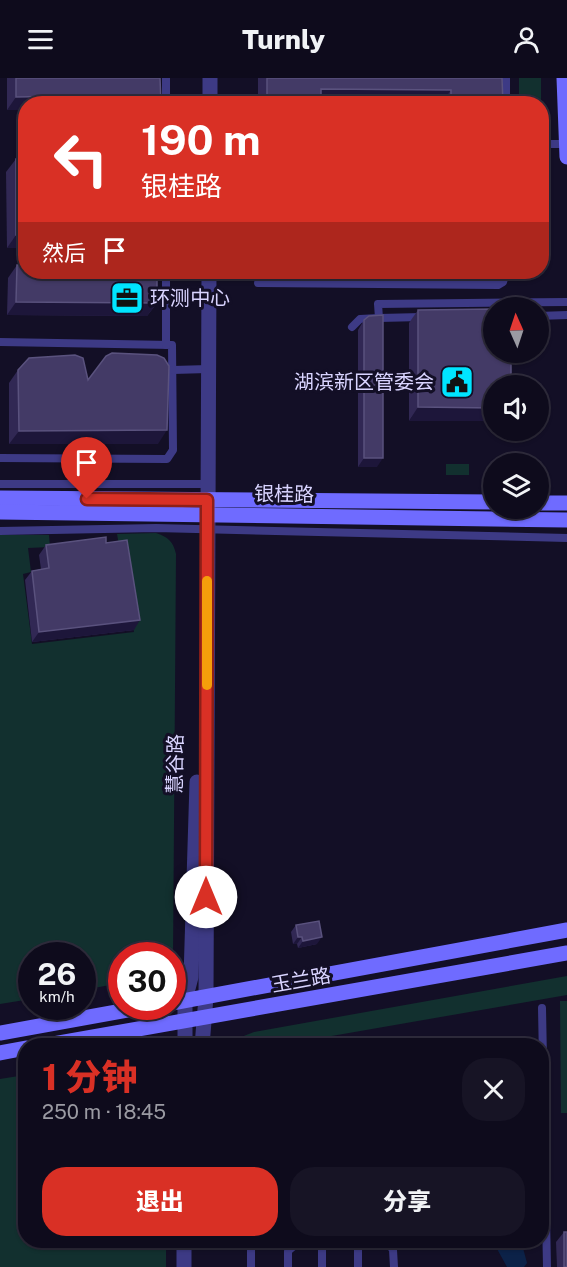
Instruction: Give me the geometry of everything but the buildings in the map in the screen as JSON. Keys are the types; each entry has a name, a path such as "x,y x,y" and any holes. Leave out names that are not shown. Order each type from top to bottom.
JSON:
{"street":[{"path":"210,78 210,96"},
{"path":"564,78 566,151"},
{"name":"慧谷路","path":"186,987 191,977 209,279"},
{"name":"银桂路","path":"0,498 203,510 567,520"},
{"name":"银桂路","path":"0,512 203,510 483,502"},
{"path":"549,503 567,503"},
{"name":"慧谷路","path":"203,510 206,997 203,1038"},
{"name":"玉兰路","path":"186,1001 567,930"},
{"name":"玉兰路","path":"90,1038 567,953"},
{"path":"0,1033 108,1014"},
{"name":"慧谷路","path":"185,1022 185,1038"},
{"path":"0,1053 18,1050"},
{"path":"184,1248 184,1267"},
{"path":"192,1248 192,1267"}],"lane":[{"path":"166,78 166,96"},
{"path":"506,78 506,96"},
{"path":"549,146 566,151"},
{"path":"166,279 166,345"},
{"path":"329,279 329,284"},
{"path":"258,283 498,285 504,279"},
{"path":"379,318 378,304 567,302"},
{"path":"549,316 567,315"},
{"path":"352,327 360,320 435,317"},
{"path":"0,342 172,345 173,370 173,450 167,459 0,458"},
{"path":"173,370 208,369"},
{"path":"0,484 203,510 567,538"},
{"path":"0,531 203,510"},
{"path":"542,1008 543,1038"},
{"path":"251,1248 251,1267"},
{"path":"288,1267 290,1248"},
{"path":"322,1248 322,1267"},
{"path":"358,1248 358,1267"},
{"path":"392,1248 394,1267"},
{"path":"547,1248 547,1267"}],"green space":[{"path":"519,78 541,78 541,96 519,96"},
{"path":"446,464 469,464 469,475 446,475"},
{"path":"156,533 169,540 176,554 173,942 108,942 108,985 96,988 96,942 18,942 18,1001 0,1004 0,535 49,535 50,547 28,548 31,572 23,574 32,644 134,632 117,534"},
{"path":"567,976 567,995 320,1038 239,1038 254,1032"},
{"path":"560,1001 567,1001 567,1113 561,1113"},
{"path":"18,1076 18,1248 166,1248 166,1267 0,1267 0,1079"}],"water":[{"path":"497,1248 523,1248 527,1263 524,1267 507,1267"}],"slow traffic":[{"path":"207,581 207,685"}],"place":[{"name":"环测中心","path":"127,298"},
{"name":"湖滨新区管委会","path":"457,382"}],"route":[{"path":"87,499 207,500 206,897"}]}
